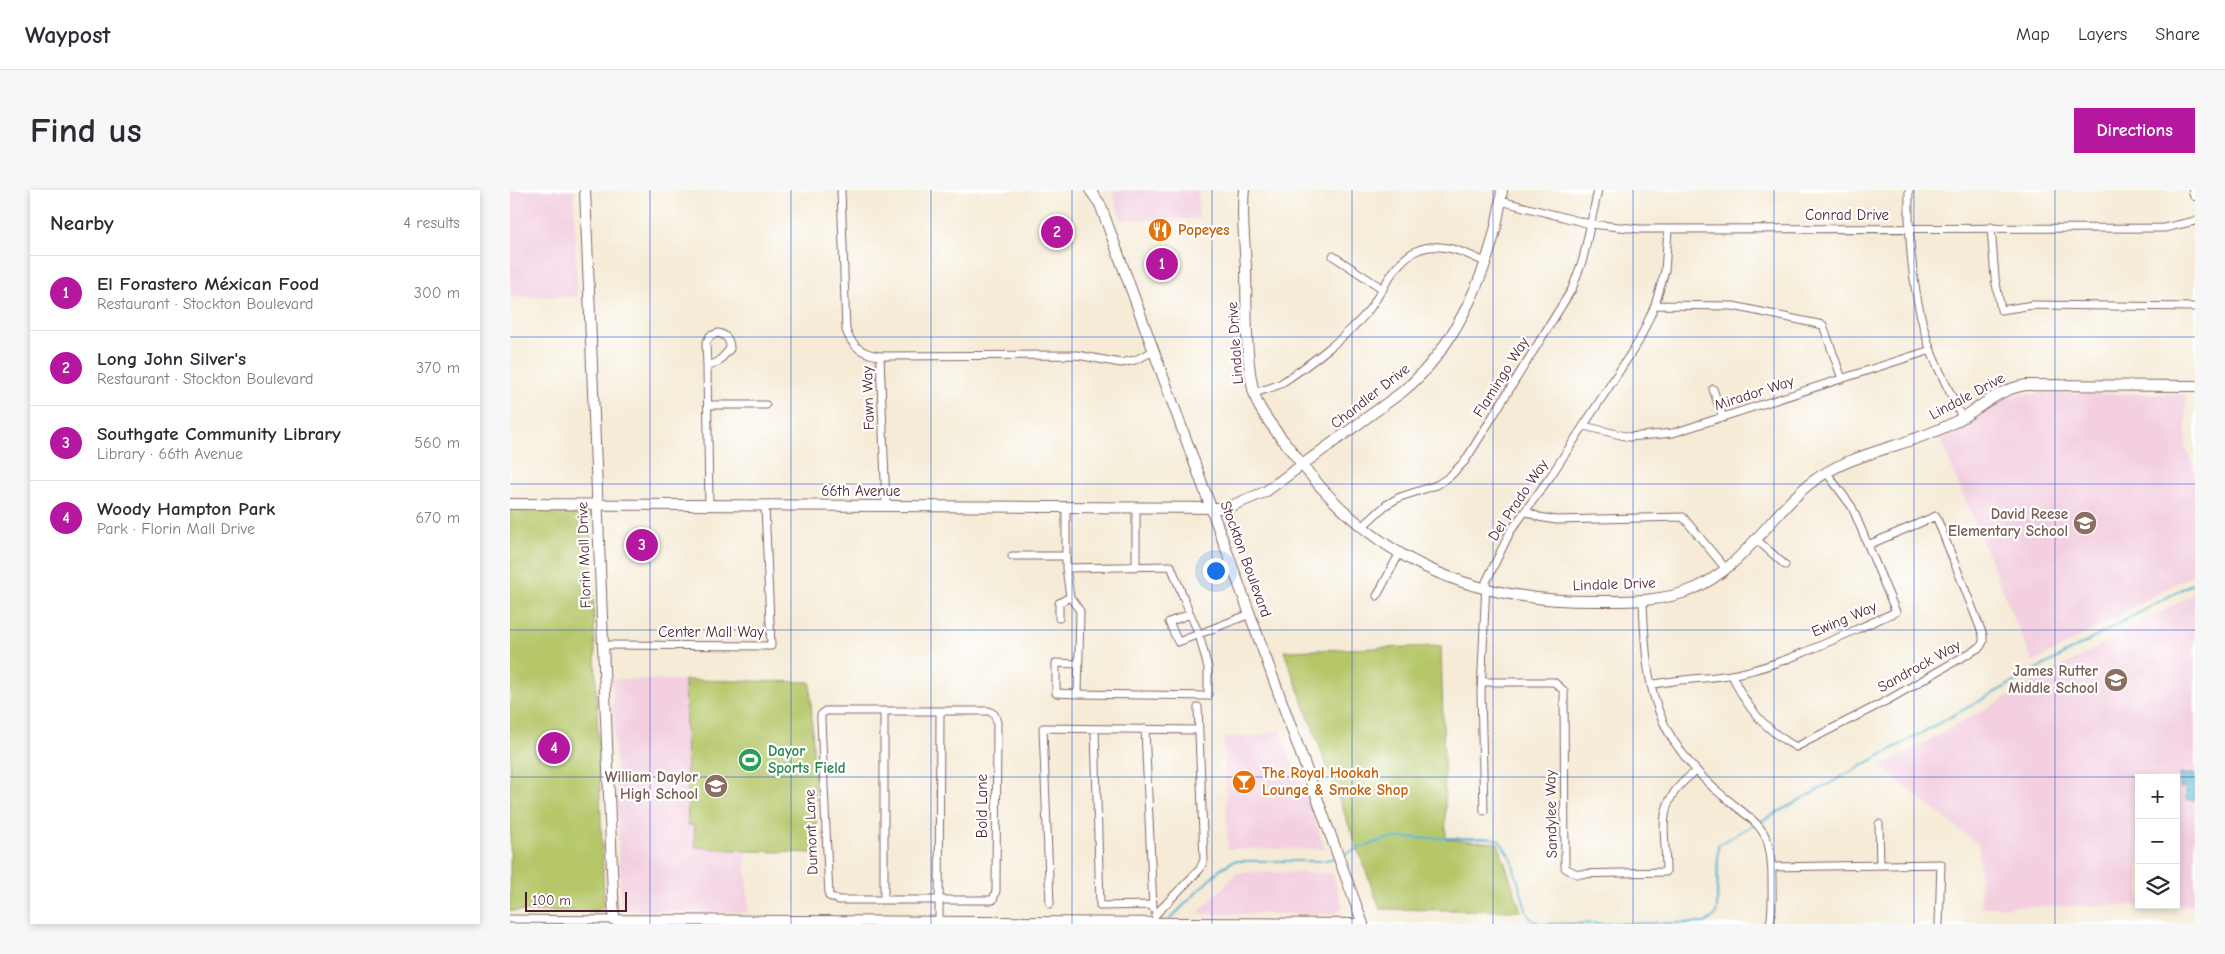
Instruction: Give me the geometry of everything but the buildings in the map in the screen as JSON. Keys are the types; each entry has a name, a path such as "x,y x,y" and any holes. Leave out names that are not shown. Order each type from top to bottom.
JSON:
{"street":[{"name":"Florin Mall Drive","path":"585,190 614,920"},
{"name":"Fawn Way","path":"841,190 846,330 853,344 858,349 871,355 880,356 886,506"},
{"name":"Stockton Boulevard","path":"1090,190 1100,204"},
{"name":"Stockton Boulevard","path":"1098,190 1100,204 1363,924"},
{"name":"Lindale Drive","path":"1244,190 1250,378 1254,393 1266,416 1302,465 1332,500 1362,527 1399,554 1442,575 1484,590 1555,601 1643,601 1690,590 1726,570 1795,497 1826,472 1843,463 1938,430 1962,418 1996,394 2019,386 2195,386"},
{"name":"Chandler Drive","path":"1211,508 1226,508 1265,492 1402,392 1421,376 1436,356 1480,281 1493,242 1502,190"},
{"name":"Flamingo Way","path":"1362,527 1386,505 1400,497 1436,485 1449,477 1465,461 1572,289 1583,259 1598,190"},
{"path":"1909,190 1908,229 1916,292 1931,350 1962,418"},
{"path":"2194,190 2195,195"},
{"name":"Conrad Drive","path":"1501,201 1611,228 2164,228 2195,221"},
{"path":"1991,227 1995,278 2001,310 2033,305 2195,307"},
{"name":"Del Prado Way","path":"1484,811 1482,682 1484,590 1501,548 1584,426 1638,341 1655,305 1665,271 1668,229"},
{"path":"1254,393 1278,385 1346,334 1368,311 1402,261 1421,249 1436,247 1452,249 1485,262"},
{"path":"1333,256 1383,289"},
{"path":"1655,305 1733,306 1823,325 1842,379"},
{"path":"707,366 718,362 730,349 729,340 723,334 713,334 706,344 709,506"},
{"name":"Mirador Way","path":"1584,426 1614,435 1644,437 1673,433 1931,350"},
{"path":"880,356 1077,356 1121,363 1135,360 1154,351"},
{"path":"1713,389 1723,418"},
{"path":"708,405 766,405"},
{"name":"Ewing Way","path":"1651,685 1682,679 1732,675 1779,661 1896,612 1849,500 1826,472"},
{"name":"66th Avenue","path":"510,504 1211,508"},
{"name":"Center Mall Way","path":"602,645 771,646 765,506"},
{"path":"1066,507 1066,568 1070,598 1080,611 1078,694"},
{"path":"1136,508 1136,567"},
{"path":"1525,511 1539,517 1556,520 1683,517 1726,570"},
{"name":"Sandrock Way","path":"1732,675 1747,706 1758,719 1771,731 1796,747 1888,700 1980,647 1983,642 1982,635 1936,516 1868,545"},
{"path":"1756,539 1785,565"},
{"path":"1377,596 1399,554"},
{"path":"1012,556 1066,556"},
{"path":"1066,568 1171,566 1199,634 1208,668 1208,696 1056,693 1056,663 1078,664"},
{"path":"1059,618 1059,603 1070,598"},
{"path":"1643,601 1645,654 1651,685 1665,726 1696,771 1724,797 1752,817 1764,833 1770,847 1772,867 1770,924"},
{"path":"1190,614 1169,622 1178,642 1250,614"},
{"name":"Sandylee Way","path":"1482,682 1554,682 1564,691 1565,868 1577,874 1666,872 1663,833 1665,812 1675,792 1696,771"},
{"path":"1157,920 1200,868 1204,860 1198,707"},
{"name":"Dumont Lane","path":"939,901 835,900 828,894 821,715 826,711 940,711"},
{"path":"884,711 884,900"},
{"path":"939,922 940,711"},
{"name":"Bold Lane","path":"939,901 989,901 995,898 997,732 996,717 993,712 940,711"},
{"path":"1050,904 1043,728 1198,730"},
{"path":"1095,729 1100,906 1152,905"},
{"path":"1145,729 1152,905 1157,920"},
{"path":"1879,824 1880,865"},
{"path":"1772,867 1941,864 1939,924"},
{"path":"510,919 939,922 1157,920 1180,923 1224,924 1363,924"}],"shaded area":[{"path":"510,190 574,190 577,297 510,297"},
{"path":"1112,190 1198,190 1199,219 1121,220"},
{"name":"David Reese Elementary School","path":"2021,394 2186,394 2186,446 2195,473 2195,573 2033,663 1939,437 1961,429 1994,402"},
{"name":"James Rutter Middle School","path":"2195,593 2195,905 2180,905 2180,774 2135,774 2135,906 1981,907 1979,845 1880,767"},
{"name":"William Daylor High School","path":"612,679 810,682 818,853 746,851 748,912 630,911 624,909 621,904"},
{"path":"1280,729 1325,849 1228,849 1224,737 1258,736"},
{"path":"1242,872 1332,873 1343,906 1335,914 1197,914 1236,874"}],"green space":[{"path":"510,506 590,510 604,903 601,909 595,911 510,911"},
{"path":"1441,646 1446,839 1498,843 1521,911 1380,909 1284,651"},
{"name":"Dayor Sports Field","path":"685,680 810,682 818,853 746,851 695,847 694,825 688,825"}],"water":[{"path":"2180,774 2195,774 2195,800 2186,800 2186,788 2180,788"}],"waterway":[{"path":"1758,823 2195,582"},
{"path":"1341,855 1389,838 1490,838 1499,840 1511,858 1527,913 1532,920 1542,924 1705,923 1715,916 1717,909 1718,845 1753,825"},
{"path":"1170,919 1221,868 1234,861 1324,861 1334,858"}],"place":[{"name":"Popeyes","path":"1160,230"},
{"name":"Long John Silver's","path":"1057,232"},
{"name":"El Forastero Méxican Food","path":"1162,264"},
{"name":"David Reese Elementary School","path":"2085,523"},
{"name":"Southgate Community Library","path":"642,545"},
{"name":"James Rutter Middle School","path":"2116,680"},
{"name":"Woody Hampton Park","path":"554,748"},
{"name":"Dayor Sports Field","path":"750,760"},
{"name":"The Royal Hookah Lounge & Smoke Shop","path":"1244,782"},
{"name":"William Daylor High School","path":"716,786"}]}
